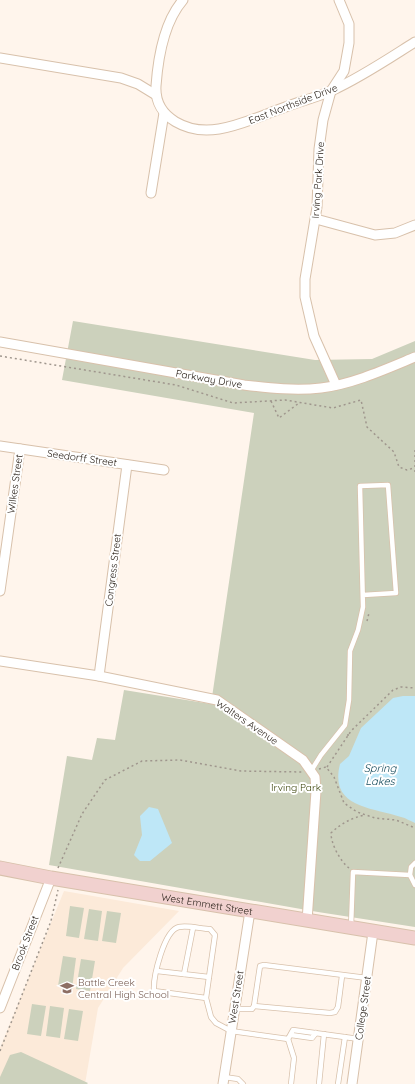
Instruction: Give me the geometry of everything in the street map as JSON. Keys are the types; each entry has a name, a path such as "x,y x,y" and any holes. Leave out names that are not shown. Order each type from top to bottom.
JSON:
{"street":[{"path":"151,193 164,113 156,95 165,34 177,7 183,0"},
{"name":"Irving Park Drive","path":"336,385 314,336 305,296 305,278 316,219 319,149 323,120 331,91 344,71 349,43 349,24 339,0"},
{"name":"East Northside Drive","path":"164,113 170,120 178,124 197,128 217,129 245,123 331,91 415,42"},
{"path":"0,58 121,78 138,84 156,95"},
{"path":"316,219 375,235 396,233 415,225"},
{"name":"Parkway Drive","path":"0,342 244,385 302,389 336,385 415,357"},
{"name":"Seedorff Street","path":"0,446 164,470"},
{"name":"Wilkes Street","path":"0,591 20,449"},
{"name":"Congress Street","path":"100,676 127,465"},
{"name":"Walters Avenue","path":"0,660 100,676 217,700 303,760 315,777 316,791 307,921"},
{"name":"West Emmett Street","path":"0,868 415,938"},
{"name":"Brook Street","path":"0,1008 56,878"},
{"name":"West Street","path":"224,1080 250,911"},
{"name":"College Street","path":"352,1084 373,932"}],"lane":[{"path":"311,771 321,755 345,725 350,700 350,651 358,630 363,607 360,486 388,485 396,593 363,595"},
{"path":"415,863 411,867 410,875 415,884"},
{"path":"351,928 353,872 410,875"},
{"path":"206,998 155,992 153,988 160,952 174,930 179,927 210,930 215,935 206,998 211,1017 216,1023 231,1031 290,1037"},
{"path":"184,974 193,928"},
{"path":"254,1006 260,966 264,965 367,978"},
{"path":"156,971 209,977"},
{"path":"235,1009 252,1009 254,1006 330,1014 335,1012 338,1007 342,976"},
{"path":"291,1084 294,1058 290,1037 293,1030 359,1039"},
{"path":"319,1084 324,1034"},
{"path":"338,1084 345,1037"},
{"path":"224,1080 238,1079 243,1084"}],"path":[{"path":"0,356 176,385 233,403 285,400 333,408 361,400 368,427 394,452 399,467 407,470 414,468"},
{"path":"271,401 279,418 299,402"},
{"path":"415,450 415,472"},
{"path":"367,622 370,595"},
{"path":"0,1051 51,921 56,878 82,814 105,780 142,761 180,760 241,771 311,771 326,767 348,736 364,717 393,690 401,688 415,688"},
{"path":"348,736 349,730"},
{"path":"326,767 334,777 344,803 357,812 396,820 415,828"},
{"path":"353,872 345,865 331,839 331,833 342,823 354,817 367,815"}],"shaded area":[{"name":"Battle Creek Central High School","path":"64,891 179,911 123,968 98,1008 85,1084 0,1084 0,1048"}],"green space":[{"name":"Irving Park","path":"73,321 315,360 372,359 415,341 415,927 318,912 49,865 67,756 92,760 97,738 115,740 124,690 211,704 254,413 62,380"},
{"path":"70,906 84,908 79,938 66,936"},
{"path":"89,909 102,911 98,941 84,939"},
{"path":"107,911 121,913 116,943 102,941"},
{"path":"63,956 76,958 72,989 58,986"},
{"path":"81,959 95,961 90,991 76,989"},
{"path":"32,1004 46,1006 41,1036 27,1034"},
{"path":"50,1006 64,1008 60,1038 46,1036"},
{"path":"69,1009 83,1011 78,1041 64,1039"},
{"path":"21,1052 88,1083 0,1084 0,1077 10,1055"}],"water":[{"name":"Spring Lakes","path":"415,696 415,823 403,817 356,803 347,797 341,789 338,778 340,764 349,756 361,728 393,698"},
{"path":"149,807 158,809 172,843 150,861 140,861 134,855 142,835 140,816"}],"place":[{"name":"Battle Creek Central High School","path":"67,988"}]}
